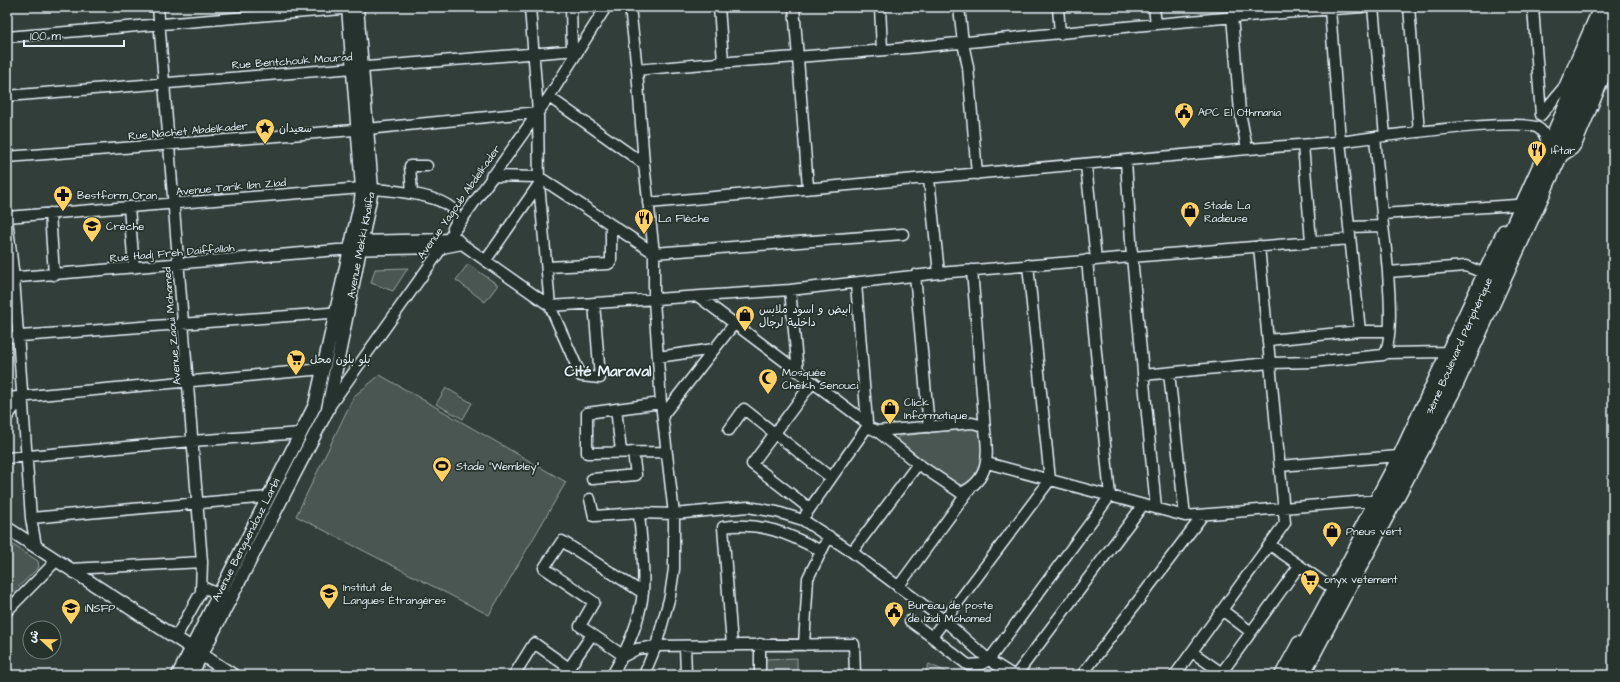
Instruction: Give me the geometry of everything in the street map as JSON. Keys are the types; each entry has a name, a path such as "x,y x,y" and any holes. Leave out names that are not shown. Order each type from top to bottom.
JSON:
{"highway":[{"name":"3ème Boulevard Périphérique","path":"1288,675 1378,500 1422,428 1548,148 1609,7"},
{"name":"3ème Boulevard Périphérique","path":"1302,675 1452,393 1559,158 1613,31"}],"main road":[{"name":"Avenue Mekki Khalifa","path":"225,596 328,409 353,247 367,188 353,7"},
{"name":"Avenue Mekki Khalifa","path":"315,405 323,369 342,312"},
{"name":"Avenue Benguendouz Larbi","path":"225,596 268,497 315,405"},
{"path":"7,528 233,675"},
{"path":"178,675 197,651 225,596"},
{"path":"191,675 197,651"}],"street":[{"name":"Avenue Zaoui Mohamed","path":"158,7 165,83 168,144 189,382 192,441 202,562 202,587 176,637"},
{"path":"7,37 362,7"},
{"path":"530,7 538,112 539,180 550,306 581,376 600,378 594,303"},
{"path":"571,7 575,50"},
{"name":"Avenue Yagoub Abdelkader","path":"328,409 491,176 549,97 575,50 606,7"},
{"path":"630,7 637,70 644,164 654,253 654,300 658,357 666,452 674,514 674,569 670,596 656,646 644,675"},
{"path":"719,7 723,61"},
{"path":"794,7 808,187"},
{"path":"880,7 882,50"},
{"path":"960,7 962,42 968,67 977,174"},
{"path":"1058,7 1060,34"},
{"path":"1154,7 1156,24"},
{"path":"637,70 723,61 797,57 1060,34 1309,9 1362,7"},
{"path":"1373,7 1380,137 1382,214 1388,272 1389,331 1386,352"},
{"path":"1409,7 1419,132"},
{"path":"1533,7 1541,115"},
{"path":"1541,115 1564,87 1599,7"},
{"path":"1330,9 1340,142 1360,332"},
{"path":"1232,16 1240,112 1247,149"},
{"name":"Rue Bentchouk Mourad","path":"7,96 575,50"},
{"path":"1559,158 1574,149 1613,57"},
{"path":"1520,124 1553,110 1572,91"},
{"path":"549,97 644,164"},
{"name":"Rue Nachet Abdelkader","path":"7,157 362,129 538,112"},
{"path":"648,203 808,187 929,179 1247,149 1304,146 1419,132 1520,124 1538,128 1545,135 1548,148"},
{"path":"1304,146 1311,241"},
{"path":"1126,161 1132,257 1156,508"},
{"path":"910,621 968,665 982,664 989,660 1110,496 1091,260 1086,165"},
{"path":"412,193 410,166 427,166"},
{"path":"491,176 539,180 654,253 903,234"},
{"path":"1280,675 1328,586 1378,500 1516,205 1524,190 1535,177"},
{"path":"929,179 939,273"},
{"path":"486,260 539,180"},
{"name":"Avenue Tarik Ibn Ziad","path":"7,218 50,213 367,188 412,193 443,204 455,212 457,217 450,236"},
{"path":"1382,214 1516,205"},
{"path":"129,207 134,268"},
{"path":"50,213 54,275"},
{"path":"7,218 11,278 19,336 31,518 36,546"},
{"path":"546,268 608,264 611,262 611,225"},
{"path":"1349,227 1383,226"},
{"path":"353,247 450,236 550,306 790,290 915,275 1311,241 1350,239"},
{"path":"353,247 442,248 462,244"},
{"path":"1175,675 1285,523 1259,246"},
{"name":"Rue Hadj Freh Daiffallah","path":"11,278 179,264 353,247"},
{"path":"932,637 1050,480 1028,265"},
{"path":"1388,272 1466,266 1483,273"},
{"path":"898,587 980,477 987,463 988,448 985,430 972,270"},
{"path":"915,275 929,427"},
{"path":"803,520 809,508 867,425 856,283"},
{"path":"790,290 798,372"},
{"path":"699,297 954,490 961,493 971,488"},
{"path":"7,337 342,312"},
{"path":"663,415 734,324"},
{"path":"1268,340 1389,331"},
{"path":"658,357 714,349"},
{"path":"1143,375 1270,363 1377,357 1386,352 1447,352"},
{"path":"7,398 323,369"},
{"path":"1169,373 1185,516"},
{"path":"809,508 752,464 812,382"},
{"path":"7,417 22,397"},
{"path":"662,403 587,413 586,453 621,451 666,452"},
{"path":"616,408 621,451"},
{"path":"728,430 744,409 830,477"},
{"path":"877,431 972,424 980,425 985,430"},
{"path":"7,458 192,441 301,433"},
{"path":"592,479 636,475 633,452"},
{"path":"1280,466 1398,456"},
{"path":"987,463 1185,516 1378,500"},
{"path":"852,552 918,464"},
{"path":"31,518 268,497"},
{"path":"590,499 594,516 639,513 674,514 748,507 777,512 803,520 852,552 944,621 989,660 1013,675"},
{"path":"1016,675 1143,505"},
{"path":"612,675 624,656 639,613 643,593 639,513"},
{"path":"1082,675 1203,515"},
{"path":"732,645 723,527 740,525 776,530 794,536 822,551"},
{"path":"804,645 808,578 829,536"},
{"path":"624,656 591,636 580,626 594,602 544,568 562,540 643,593"},
{"path":"1270,545 1328,586"},
{"path":"7,611 57,560"},
{"path":"71,569 202,562"},
{"path":"1192,652 1221,674 1299,566"},
{"path":"202,587 225,596"},
{"path":"1222,610 1251,632"},
{"path":"514,675 534,644 569,668 591,636"},
{"path":"760,644 760,675"},
{"path":"624,656 637,649 656,646 854,644 855,675"},
{"path":"685,646 686,675"}],"shaded area":[{"path":"468,264 498,285 485,302 456,280"},
{"path":"408,268 393,291 371,283 375,269"},
{"path":"380,375 566,482 489,615 296,516 354,396"},
{"path":"446,388 472,403 463,419 436,404"},
{"path":"974,428 980,432 982,448 981,458 975,476 969,482 962,485 954,484 897,438 900,436"},
{"path":"7,541 38,561 39,567 7,598"},
{"path":"797,658 797,675 765,675 765,659"},
{"path":"929,664 953,675 924,675"}],"place":[{"name":"APC El Othmania","path":"1184,129"},
{"name":"سعيدان","path":"265,145"},
{"name":"Iftar","path":"1537,167"},
{"name":"Bestform Oran","path":"63,212"},
{"name":"Stade La Radieuse","path":"1190,228"},
{"name":"La Flèche","path":"644,235"},
{"name":"Crèche","path":"92,243"},
{"name":"ابيض و اسود ملابس داخلية لرجال","path":"745,332"},
{"name":"بلو بلون محل","path":"296,376"},
{"name":"Mosquée Cheikh Senouci","path":"768,395"},
{"name":"Click Informatique","path":"890,425"},
{"name":"Stade \"Wembley\"","path":"442,483"},
{"name":"Pneus vert","path":"1332,548"},
{"name":"onyx vetement","path":"1310,596"},
{"name":"Institut de Langues Étrangères","path":"329,610"},
{"name":"INSFP","path":"71,625"},
{"name":"Bureau de poste de Izidi Mohamed","path":"894,628"}],"district":[{"name":"Cité Maraval","path":"608,371"}]}
